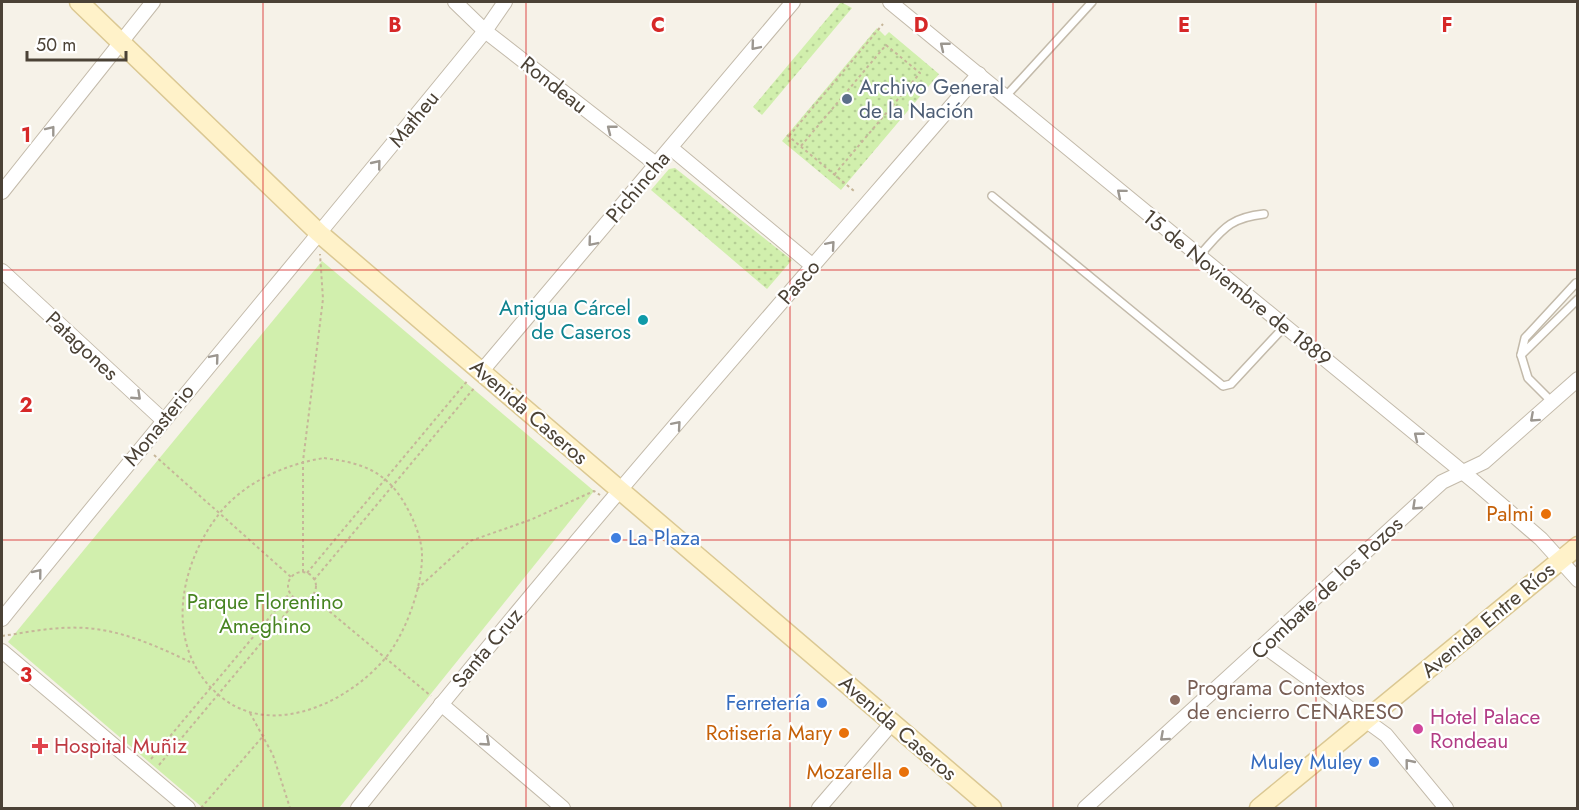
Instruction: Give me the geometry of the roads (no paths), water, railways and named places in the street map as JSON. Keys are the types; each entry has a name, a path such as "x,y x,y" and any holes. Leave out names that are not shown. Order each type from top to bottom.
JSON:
{"main road":[{"name":"Avenida Caseros","path":"79,2 320,233 481,372 615,497 892,723 992,808"},
{"name":"Avenida Entre Ríos","path":"1259,808 1578,546"}],"street":[{"path":"2,192 153,2"},
{"name":"Rondeau","path":"455,2 485,31 657,165"},
{"name":"Matheu","path":"320,233 485,31 505,2"},
{"name":"Pichincha","path":"481,372 793,2"},
{"name":"15 de Noviembre de 1889","path":"890,2 1464,473 1561,559 1578,580"},
{"name":"Pasco","path":"615,497 979,74"},
{"path":"671,148 813,266"},
{"name":"Monasterio","path":"2,619 163,420 320,233"},
{"name":"Patagones","path":"2,271 163,420"},
{"name":"Combate de los Pozos","path":"1085,808 1442,482 1484,462 1578,379"},
{"name":"Santa Cruz","path":"358,808 441,704 615,497"},
{"path":"1264,646 1386,735 1446,808"},
{"path":"2,651 188,808"},
{"path":"441,704 563,808"},
{"path":"819,808 892,723"}],"lane":[{"path":"1006,96 1092,2"},
{"path":"993,196 1223,386 1231,384 1284,327"},
{"path":"1198,257 1227,225 1237,219 1264,214"},
{"path":"1552,402 1528,378 1521,355 1525,338 1576,283"},
{"path":"1521,355 1578,299"}],"place":[{"name":"Archivo General de la Nación","path":"847,99"},
{"name":"Antigua Cárcel de Caseros","path":"643,320"},
{"name":"Palmi","path":"1546,514"},
{"name":"La Plaza","path":"616,538"},
{"name":"Programa Contextos de encierro CENARESO","path":"1175,700"},
{"name":"Ferretería","path":"822,703"},
{"name":"Hotel Palace Rondeau","path":"1418,729"},
{"name":"Rotisería Mary","path":"844,733"},
{"name":"Hospital Muñiz","path":"40,746"},
{"name":"Muley Muley","path":"1374,762"},
{"name":"Mozarella","path":"904,772"}],"park label":[{"name":"Parque Florentino Ameghino","path":"265,614"}]}
